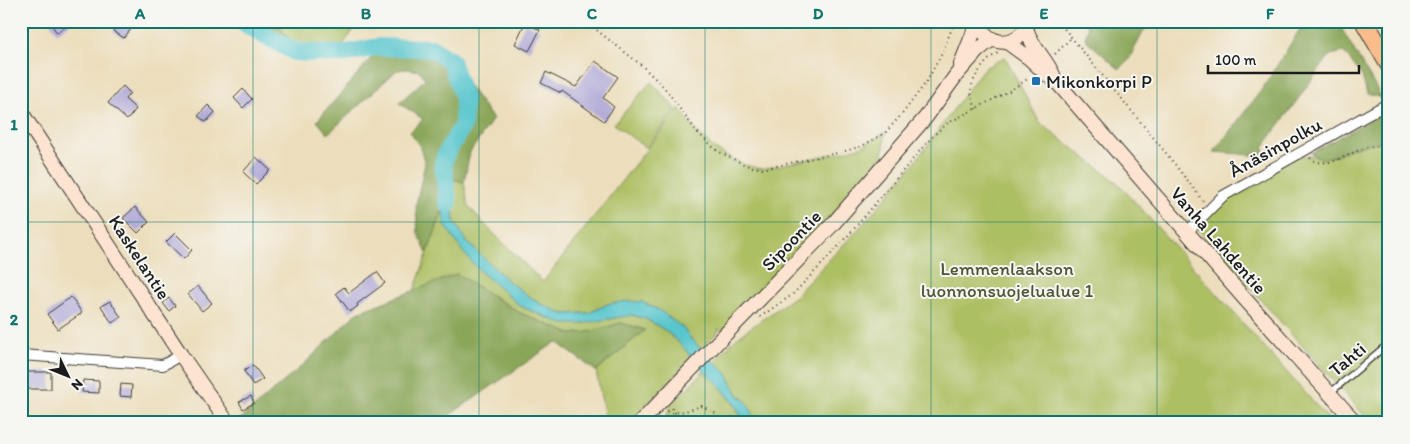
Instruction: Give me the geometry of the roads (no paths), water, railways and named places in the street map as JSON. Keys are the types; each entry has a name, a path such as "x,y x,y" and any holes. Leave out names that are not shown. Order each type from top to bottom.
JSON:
{"highway":[{"path":"1364,21 1389,64"}],"main road":[{"path":"978,21 985,34 992,40 1001,42 1005,47 1018,38 1028,25"},
{"name":"Sipoontie","path":"957,74 978,21"},
{"name":"Vanha Lahdentie","path":"1028,25 1032,44 1051,70 1056,81"},
{"name":"Sipoontie","path":"640,423 832,226 926,117 957,74 978,50 992,40"},
{"name":"Vanha Lahdentie","path":"1005,47 1029,58 1056,81 1356,423"},
{"name":"Kaskelantie","path":"21,112 228,423"}],"street":[{"name":"Ånäsinpolku","path":"1187,232 1223,196 1389,103"},
{"path":"21,355 163,365 182,355"}],"lane":[{"name":"Tahti","path":"1330,393 1383,348"}],"water":[{"path":"448,178 452,189 454,221 467,242 508,281 537,302 563,314 589,313 608,304 628,301 642,302 659,310 683,328 691,339 727,374 738,395 745,400 752,412 755,423 745,423 734,403 720,386 692,359 685,349 663,329 646,319 632,315 580,324 563,324 520,306 479,270 463,252 445,225 438,182"}],"waterway":[{"path":"244,21 246,25 295,52 341,54 378,47 431,48 451,61 464,99 463,125 446,154 443,164 448,204"}],"place":[{"name":"Mikonkorpi P","path":"1036,81"}],"park label":[{"name":"Lemmenlaakson luonnonsuojelualue 1","path":"1007,279"}]}
